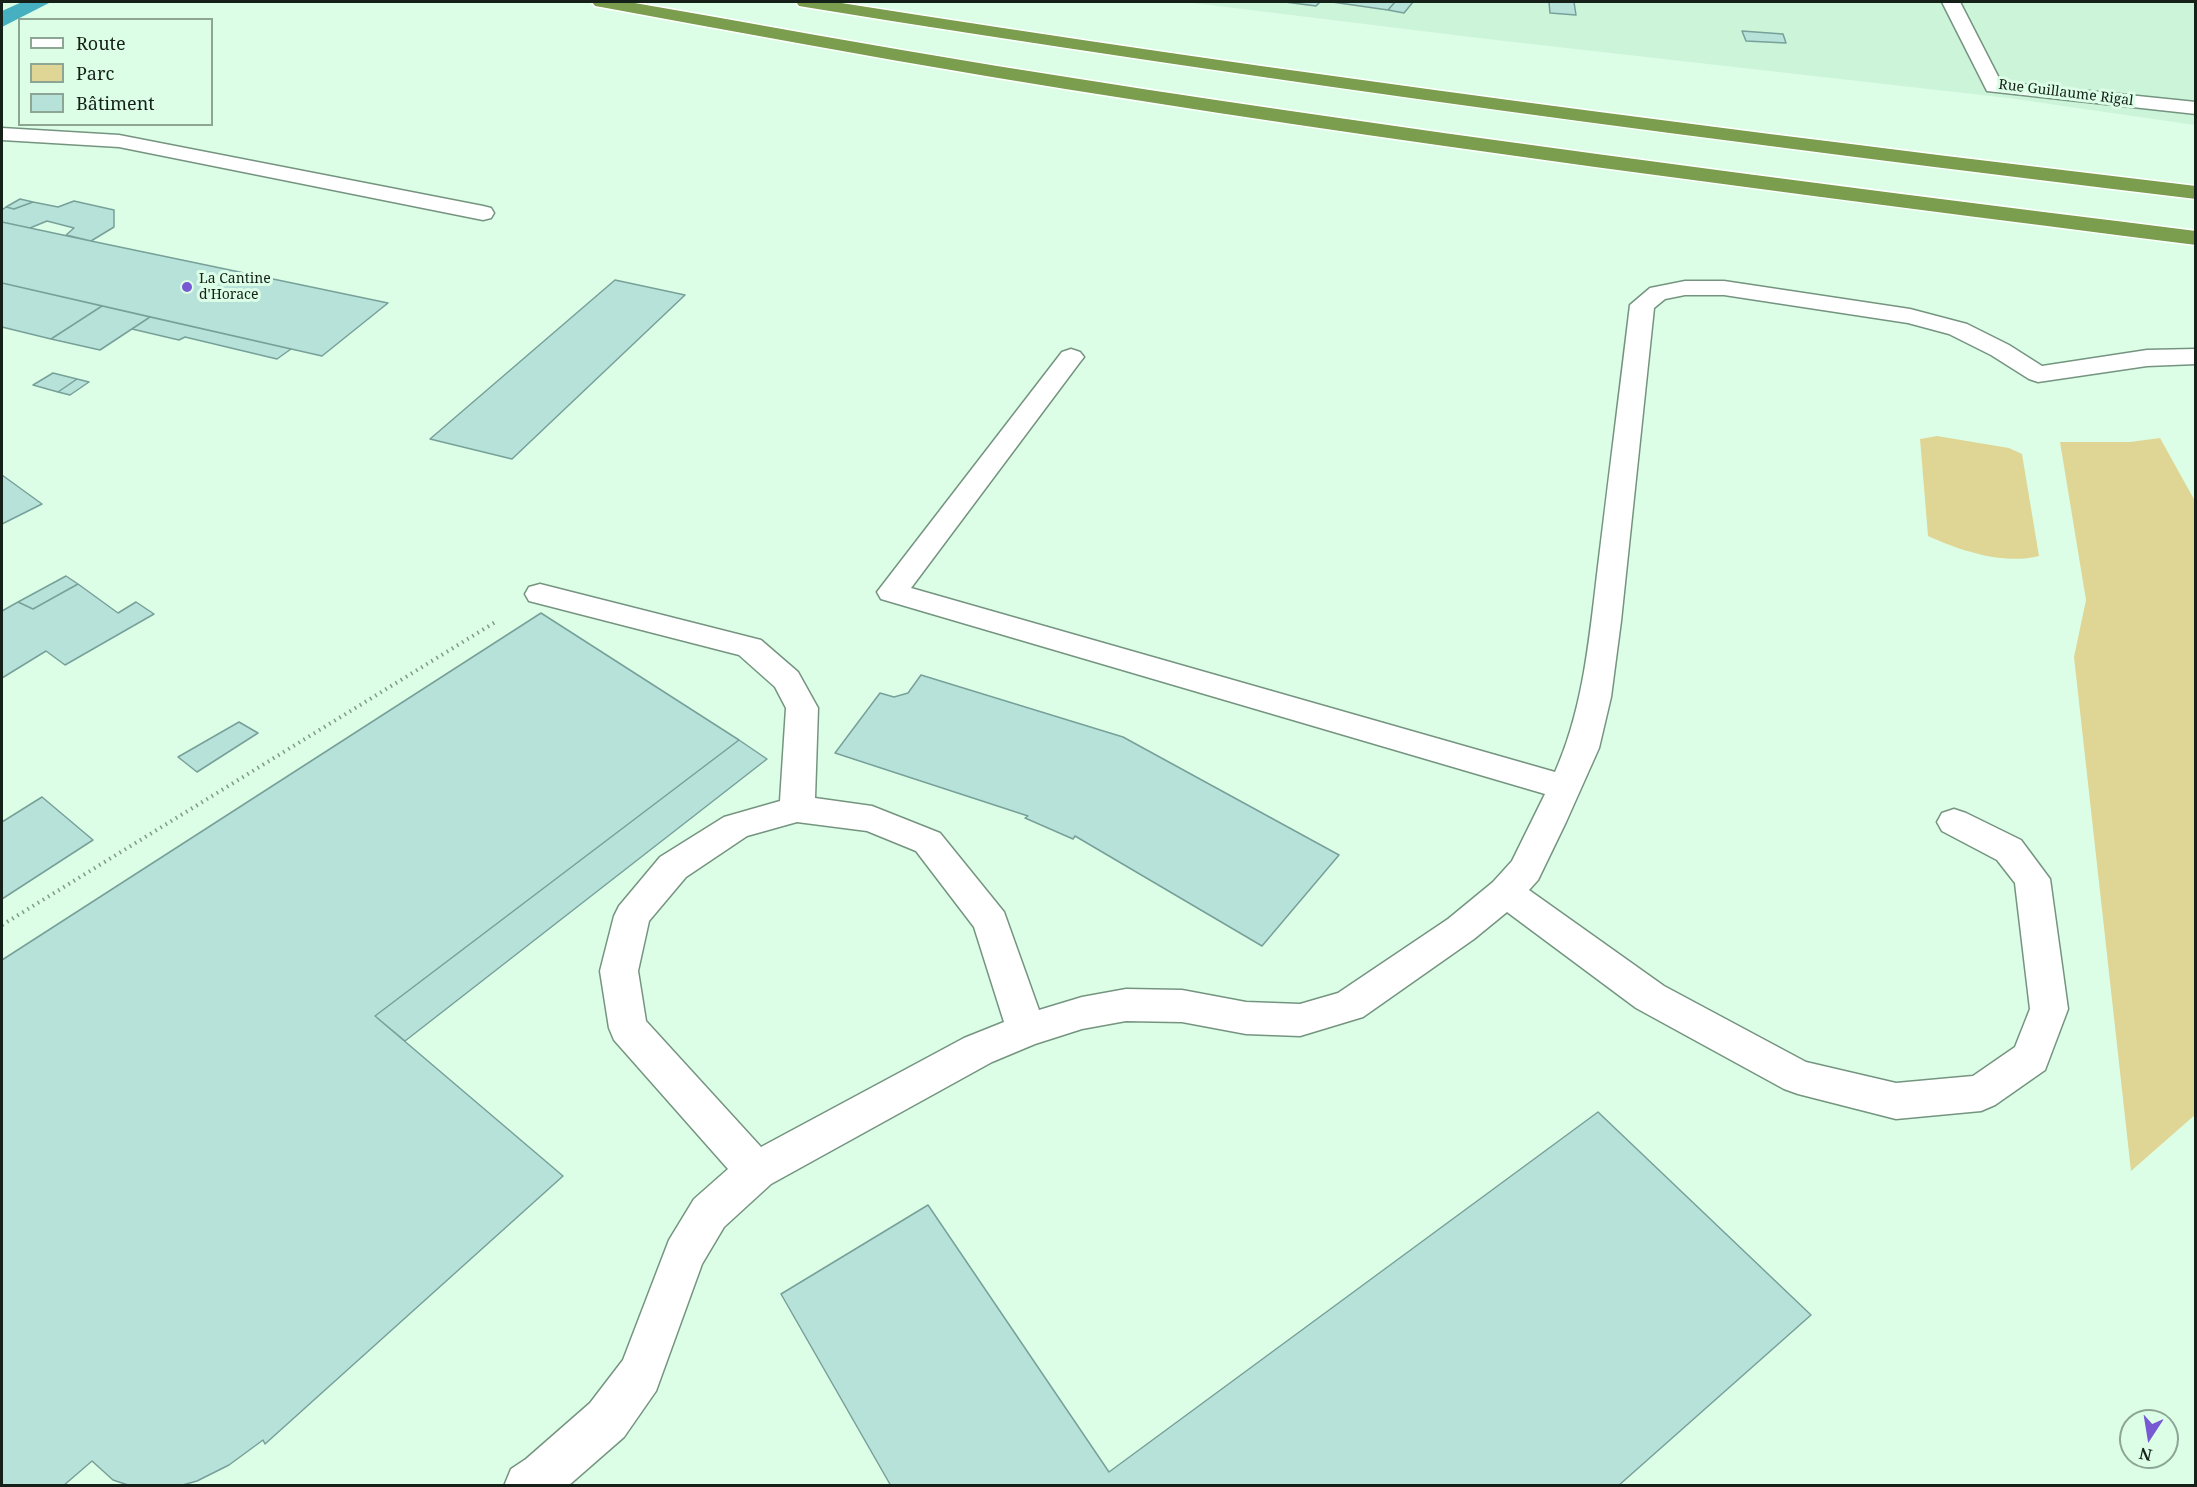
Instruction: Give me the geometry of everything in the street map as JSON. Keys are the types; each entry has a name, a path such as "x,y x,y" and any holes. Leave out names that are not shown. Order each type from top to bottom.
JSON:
{"highway":[{"path":"601,2 1045,80 1386,131 1860,196 2196,238"},
{"path":"805,2 1395,92 1877,156 2196,194"}],"street":[{"name":"Rue Guillaume Rigal","path":"1951,2 1994,87 2196,108"},
{"path":"2,134 119,141 483,213"},
{"path":"528,1485 543,1476 607,1420 634,1384 640,1375 684,1255 709,1213 756,1171 978,1050 1026,1030 1082,1013 1126,1005 1182,1006 1246,1018 1300,1020 1349,1006 1461,929 1506,892 1525,870 1565,787 1582,748 1595,697 1606,621 1642,305 1658,293 1724,288 1911,316 1958,329 2000,350 2038,374 2147,358 2196,356"},
{"path":"1071,357 892,592 1565,787"},
{"path":"540,594 750,647 787,680 802,708 797,809"},
{"path":"756,1171 628,1028 619,970 632,916 674,867 736,826 797,809 872,819 928,842 950,867 991,922 1026,1030"},
{"path":"1506,892 1650,997 1798,1077 1896,1101 1981,1094 2031,1058 2049,1010 2032,879 2009,850 1954,822"}],"path":[{"path":"2,925 540,594"}],"shaded area":[{"path":"1185,2 2195,2 2195,125 2008,98"}],"green space":[{"path":"1937,436 2009,448 2022,454 2039,556 1997,558 1954,547 1928,536 1920,439"},
{"path":"2160,438 2195,501 2196,1114 2131,1171 2074,657 2086,600 2060,442 2130,442"}],"water":[{"path":"22,2 49,3 2,27 2,11"}],"building":[{"path":"1285,2 1320,2 1316,6"},
{"path":"1332,2 1395,2 1388,10"},
{"path":"1395,2 1413,2 1404,13 1388,10"},
{"path":"1549,2 1574,2 1576,15 1550,13"},
{"path":"1742,31 1783,34 1786,43 1746,41"},
{"path":"20,199 33,202 14,209 6,207"},
{"path":"74,201 114,210 114,227 91,241 66,235 74,228 47,221 30,228 2,222 2,210 6,207 14,209 33,202 58,207"},
{"path":"2,222 388,303 322,356 2,283"},
{"path":"615,280 685,295 512,459 430,439"},
{"path":"2,283 102,306 51,339 2,327"},
{"path":"102,306 150,317 100,350 51,339"},
{"path":"150,317 291,349 277,359 185,337 179,340 132,329"},
{"path":"53,373 77,379 58,392 33,385"},
{"path":"77,379 89,382 70,395 58,392"},
{"path":"2,475 42,504 2,524"},
{"path":"66,576 78,584 33,609 18,602"},
{"path":"78,584 118,613 136,602 154,614 65,665 46,651 2,678 2,611 18,602 33,609"},
{"path":"541,613 739,740 375,1016 563,1176 265,1444 263,1440 229,1465 197,1481 179,1486 131,1486 113,1480 92,1461 63,1486 2,1486 2,960"},
{"path":"921,675 1123,737 1339,855 1262,946 1075,836 1073,839 1025,818 1028,816 835,753 880,693 894,697 908,693"},
{"path":"239,722 258,733 197,772 178,757"},
{"path":"739,740 767,759 405,1041 375,1016"},
{"path":"42,797 93,840 2,899 2,822"},
{"path":"1598,1112 1811,1315 1618,1486 891,1486 781,1294 928,1205 1109,1472"}],"place":[{"name":"La Cantine d'Horace","path":"187,287"}]}
